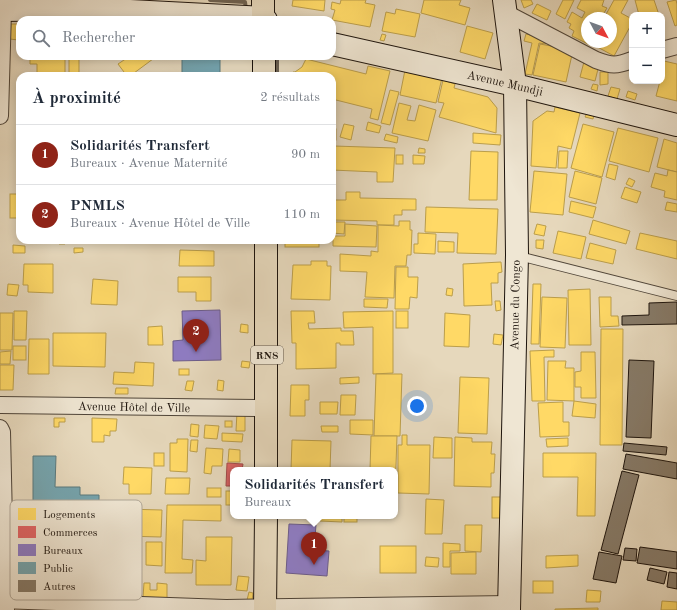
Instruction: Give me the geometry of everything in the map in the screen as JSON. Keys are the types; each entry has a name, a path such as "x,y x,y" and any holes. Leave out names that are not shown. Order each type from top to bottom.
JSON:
{"main road":[{"path":"264,60 264,72"},
{"name":"RN8","path":"266,244 266,467"},
{"path":"265,608 266,519"}],"street":[{"path":"505,6 596,60 609,65 621,64 629,61"},
{"name":"Avenue du Congo","path":"505,6 515,85 516,255 509,607"},
{"path":"0,116 2,10 92,9 264,14"},
{"name":"Avenue Mundji","path":"336,45 515,85 677,125"},
{"path":"665,49 677,46"},
{"name":"Avenue Hôtel de Ville","path":"0,405 267,408"},
{"path":"0,428 2,432 4,603 226,608 509,607"}],"lane":[{"path":"516,255 677,296"}],"building: Logements":[{"path":"293,0 325,0 324,11 292,6"},
{"path":"341,0 366,0 365,3 375,5 370,27 336,21 336,16 333,16 335,10 331,9 332,2 340,4"},
{"path":"424,0 461,0 459,5 470,8 465,25 421,13"},
{"path":"521,0 531,0 533,4 524,8"},
{"path":"563,0 574,0 565,19 556,14"},
{"path":"581,0 604,0 602,6 607,8 605,12 585,12 577,8"},
{"path":"614,0 628,0 621,13 629,17 629,28 614,56 599,48 617,48 617,12 607,12"},
{"path":"635,0 654,0 658,12 638,12"},
{"path":"676,0 677,25 675,26 667,2"},
{"path":"537,4 551,11 547,20 532,13"},
{"path":"396,9 420,14 415,37 382,31 386,12 395,14"},
{"path":"572,12 581,17 581,40 572,36 574,31 569,28 571,24 567,22"},
{"path":"11,24 16,24 16,40 10,39"},
{"path":"467,26 493,33 485,59 460,52"},
{"path":"382,34 386,35 384,41 380,40"},
{"path":"526,34 548,39 546,44 539,43 532,75 525,74 532,43 524,41"},
{"path":"540,44 573,50 566,82 533,75"},
{"path":"585,58 600,61 595,81 580,77"},
{"path":"30,60 65,60 65,72 37,72 37,64 30,64"},
{"path":"69,60 79,60 79,72 69,72"},
{"path":"124,60 152,60 135,72 124,72 118,64"},
{"path":"306,60 310,60 366,74 368,66 390,71 378,120 370,118 372,109 336,100 336,72 295,72 302,67"},
{"path":"665,61 677,64 677,101 656,96 659,84 665,84"},
{"path":"405,70 442,78 436,103 400,95"},
{"path":"600,72 608,72 608,84 600,85"},
{"path":"443,80 455,84 454,88 488,97 497,108 496,133 439,117 444,103 438,102"},
{"path":"593,84 598,85 597,91 591,89"},
{"path":"611,87 620,89 617,99 608,96"},
{"path":"390,90 399,92 390,125 381,123"},
{"path":"628,91 637,94 635,100 626,97"},
{"path":"399,103 411,106 407,120 415,121 419,105 436,110 428,141 392,133"},
{"path":"555,107 580,113 571,149 558,146 556,168 531,166 533,121 547,111 554,112"},
{"path":"587,113 594,115 593,119 585,117"},
{"path":"368,122 381,126 379,133 366,130"},
{"path":"344,124 354,126 351,140 340,137"},
{"path":"583,124 614,132 602,177 571,168"},
{"path":"618,128 658,138 649,172 609,161"},
{"path":"473,133 501,135 500,145 473,143"},
{"path":"386,134 398,137 397,143 384,140"},
{"path":"664,139 677,143 677,172 657,167"},
{"path":"336,146 395,148 393,182 377,182 377,172 336,170"},
{"path":"419,148 425,149 425,153 418,153"},
{"path":"471,151 498,152 497,200 469,200"},
{"path":"559,151 568,151 567,168 558,168"},
{"path":"396,155 403,155 403,164 396,164"},
{"path":"413,155 425,156 424,164 413,164"},
{"path":"609,164 618,166 615,180 606,177"},
{"path":"668,170 677,172 677,200 664,197 665,191 651,187 655,173 667,176"},
{"path":"534,171 567,174 563,215 530,212"},
{"path":"575,171 602,178 596,204 569,197"},
{"path":"629,178 635,181 632,187 626,184"},
{"path":"625,187 641,192 637,203 621,198"},
{"path":"346,192 360,192 360,198 416,199 416,210 402,210 402,215 394,215 394,225 377,225 377,221 336,220 336,200 346,200"},
{"path":"10,194 16,194 16,218 10,218"},
{"path":"571,201 596,207 593,218 569,212"},
{"path":"667,202 677,204 677,212 665,210"},
{"path":"426,207 498,209 496,254 457,253 458,233 425,232"},
{"path":"593,220 630,231 626,244 589,234"},
{"path":"399,221 410,221 410,230 412,230 411,255 407,255 406,266 395,266 394,298 365,297 367,272 340,271 340,254 371,256 371,251 378,252 378,225 399,226"},
{"path":"336,222 345,222 344,234 336,233"},
{"path":"345,224 377,226 376,247 333,246 333,244 336,244 336,236 345,236"},
{"path":"537,224 546,226 544,236 534,234"},
{"path":"558,231 586,237 581,259 553,253"},
{"path":"418,233 436,234 435,254 414,253 414,244 418,244"},
{"path":"640,233 677,241 677,259 636,249"},
{"path":"536,240 544,240 543,249 536,248"},
{"path":"438,241 454,242 454,252 438,252"},
{"path":"590,243 616,250 613,264 586,258"},
{"path":"285,244 319,244 319,247 285,247"},
{"path":"13,245 25,246 25,253 13,253"},
{"path":"74,248 83,248 83,252 74,253"},
{"path":"180,250 214,251 214,266 179,266"},
{"path":"311,261 327,261 327,266 331,266 330,300 291,299 293,265 311,265"},
{"path":"501,262 502,272 498,273 498,283 491,283 492,305 464,306 463,264"},
{"path":"24,264 53,264 53,293 28,292 28,285 23,285"},
{"path":"396,267 408,267 408,277 418,277 417,298 410,297 409,309 395,309"},
{"path":"178,277 211,277 211,301 196,301 196,292 178,292"},
{"path":"93,279 118,281 117,305 91,304"},
{"path":"8,284 19,285 17,296 7,295"},
{"path":"533,284 541,284 539,344 531,344"},
{"path":"447,288 453,289 452,296 446,295"},
{"path":"590,289 591,345 569,345 568,290"},
{"path":"542,297 567,298 565,348 540,347"},
{"path":"599,297 611,297 611,316 618,316 619,326 600,327"},
{"path":"364,299 388,299 387,308 364,307"},
{"path":"495,301 500,301 501,310 496,311"},
{"path":"14,311 27,311 26,340 14,340"},
{"path":"291,311 314,311 315,323 308,323 309,329 341,328 341,331 353,331 354,345 340,345 340,343 336,343 336,368 296,369 296,343 292,343"},
{"path":"393,311 393,373 373,374 373,327 344,328 343,312"},
{"path":"396,311 408,311 408,328 396,328"},
{"path":"0,313 13,313 12,350 0,350"},
{"path":"445,313 470,315 469,347 444,346"},
{"path":"241,324 248,325 248,333 240,332"},
{"path":"162,326 163,345 148,345 148,327"},
{"path":"601,329 623,329 622,445 600,445"},
{"path":"53,333 106,333 105,367 53,366"},
{"path":"494,334 503,335 501,345 493,344"},
{"path":"29,339 49,339 49,374 28,374"},
{"path":"13,346 26,346 26,360 13,360"},
{"path":"554,350 554,357 544,357 545,401 532,401 530,351"},
{"path":"11,351 10,364 0,364 0,352"},
{"path":"581,352 595,352 596,398 581,398 581,387 575,387 575,372 581,371"},
{"path":"242,361 250,362 249,368 241,367"},
{"path":"548,361 566,361 565,368 574,368 574,401 547,400"},
{"path":"135,362 154,363 153,386 113,384 114,372 134,373"},
{"path":"0,365 14,365 13,390 0,390"},
{"path":"179,369 189,369 189,375 179,375"},
{"path":"376,374 402,374 400,436 374,436"},
{"path":"359,377 359,383 340,384 340,378"},
{"path":"460,377 489,378 487,434 458,433"},
{"path":"218,380 224,381 223,391 217,390"},
{"path":"187,381 194,381 192,391 185,390"},
{"path":"291,385 309,385 309,400 305,400 305,416 290,416"},
{"path":"116,388 128,388 128,394 115,394"},
{"path":"341,395 356,395 355,415 340,415"},
{"path":"574,401 596,404 595,418 572,416"},
{"path":"320,402 338,402 337,414 320,414"},
{"path":"563,402 563,422 569,422 569,436 540,437 538,403"},
{"path":"237,412 245,412 245,431 236,431"},
{"path":"54,418 65,418 65,422 59,422 59,427 54,427"},
{"path":"92,418 117,419 116,431 110,431 110,436 104,435 104,442 92,442"},
{"path":"350,420 373,420 373,435 350,434"},
{"path":"225,421 232,421 232,427 225,427"},
{"path":"191,424 199,425 198,437 190,436"},
{"path":"205,425 219,426 217,439 204,438"},
{"path":"321,426 338,426 338,432 322,432"},
{"path":"222,433 243,434 242,442 222,441"},
{"path":"402,435 407,435 407,445 430,445 429,494 398,493 398,445 402,445"},
{"path":"371,436 397,436 396,467 370,467"},
{"path":"434,437 452,438 452,458 433,458"},
{"path":"455,437 472,438 472,442 492,442 491,454 495,454 494,473 491,473 491,487 454,486"},
{"path":"568,438 568,446 547,447 546,439"},
{"path":"177,439 188,439 187,472 170,471 170,443 177,443"},
{"path":"191,440 198,440 197,452 190,451"},
{"path":"292,440 331,441 330,467 291,467"},
{"path":"206,448 223,449 222,466 212,466 211,474 204,473"},
{"path":"229,449 240,450 240,462 228,462"},
{"path":"154,453 164,453 164,466 154,466"},
{"path":"543,453 596,453 595,516 577,516 578,477 543,477"},
{"path":"124,467 152,468 151,494 129,494 129,484 123,484"},
{"path":"166,478 190,478 189,494 165,494"},
{"path":"207,488 221,488 221,497 207,497"},
{"path":"226,491 230,491 230,505 226,505"},
{"path":"492,497 502,497 502,518 492,518"},
{"path":"426,499 444,500 442,534 425,534"},
{"path":"167,505 221,505 221,521 183,520 182,559 193,560 192,573 165,573"},
{"path":"142,509 162,510 161,537 142,536"},
{"path":"320,519 342,519 342,522 320,521"},
{"path":"344,519 357,519 357,522 344,522"},
{"path":"465,525 482,525 481,552 465,551"},
{"path":"206,537 232,537 231,585 196,585 196,560 206,561"},
{"path":"146,542 162,542 162,566 146,565"},
{"path":"443,543 460,544 460,551 450,551 450,567 443,567"},
{"path":"380,546 416,546 416,573 380,573"},
{"path":"476,552 476,574 451,574 451,553"},
{"path":"578,555 578,566 546,568 546,556"},
{"path":"426,557 439,558 438,567 425,566"},
{"path":"238,576 249,577 247,591 236,590"},
{"path":"533,581 553,581 553,593 533,593"},
{"path":"144,583 150,583 150,590 157,590 157,583 167,584 167,598 143,597"},
{"path":"587,590 601,591 600,602 586,602"},
{"path":"249,592 253,593 252,601 247,600"},
{"path":"662,601 677,602 677,610 661,610"},
{"path":"598,608 598,610 555,610 555,609"}],"building: Commerces":[{"path":"227,463 243,464 242,467 230,467 230,486 226,486"}],"building: Bureaux":[{"path":"220,310 221,360 173,361 173,341 183,340 182,311"},
{"path":"289,524 316,525 314,550 329,551 327,576 286,573"}],"building: Public":[{"path":"182,60 220,60 220,72 182,72"},
{"path":"33,456 56,456 55,487 80,487 80,495 99,495 99,500 33,500"}],"building: Autres":[{"path":"677,302 677,324 622,325 622,316 649,315 649,303"},
{"path":"629,360 654,361 651,438 626,437"},
{"path":"624,443 667,447 666,455 623,451"},
{"path":"626,454 677,463 677,479 623,469"},
{"path":"622,471 639,475 618,554 601,550"},
{"path":"640,547 677,552 677,569 637,563"},
{"path":"625,548 637,549 636,561 623,560"},
{"path":"599,552 622,556 616,583 593,579"},
{"path":"650,568 667,572 664,584 647,580"},
{"path":"669,572 677,573 677,589 667,587"}],"waterway":[{"path":"210,0 245,2 246,10"},
{"path":"277,60 277,72"}],"place":[{"name":"PNMLS","path":"196,352"},
{"name":"Solidarités Transfert","path":"314,565"}]}
